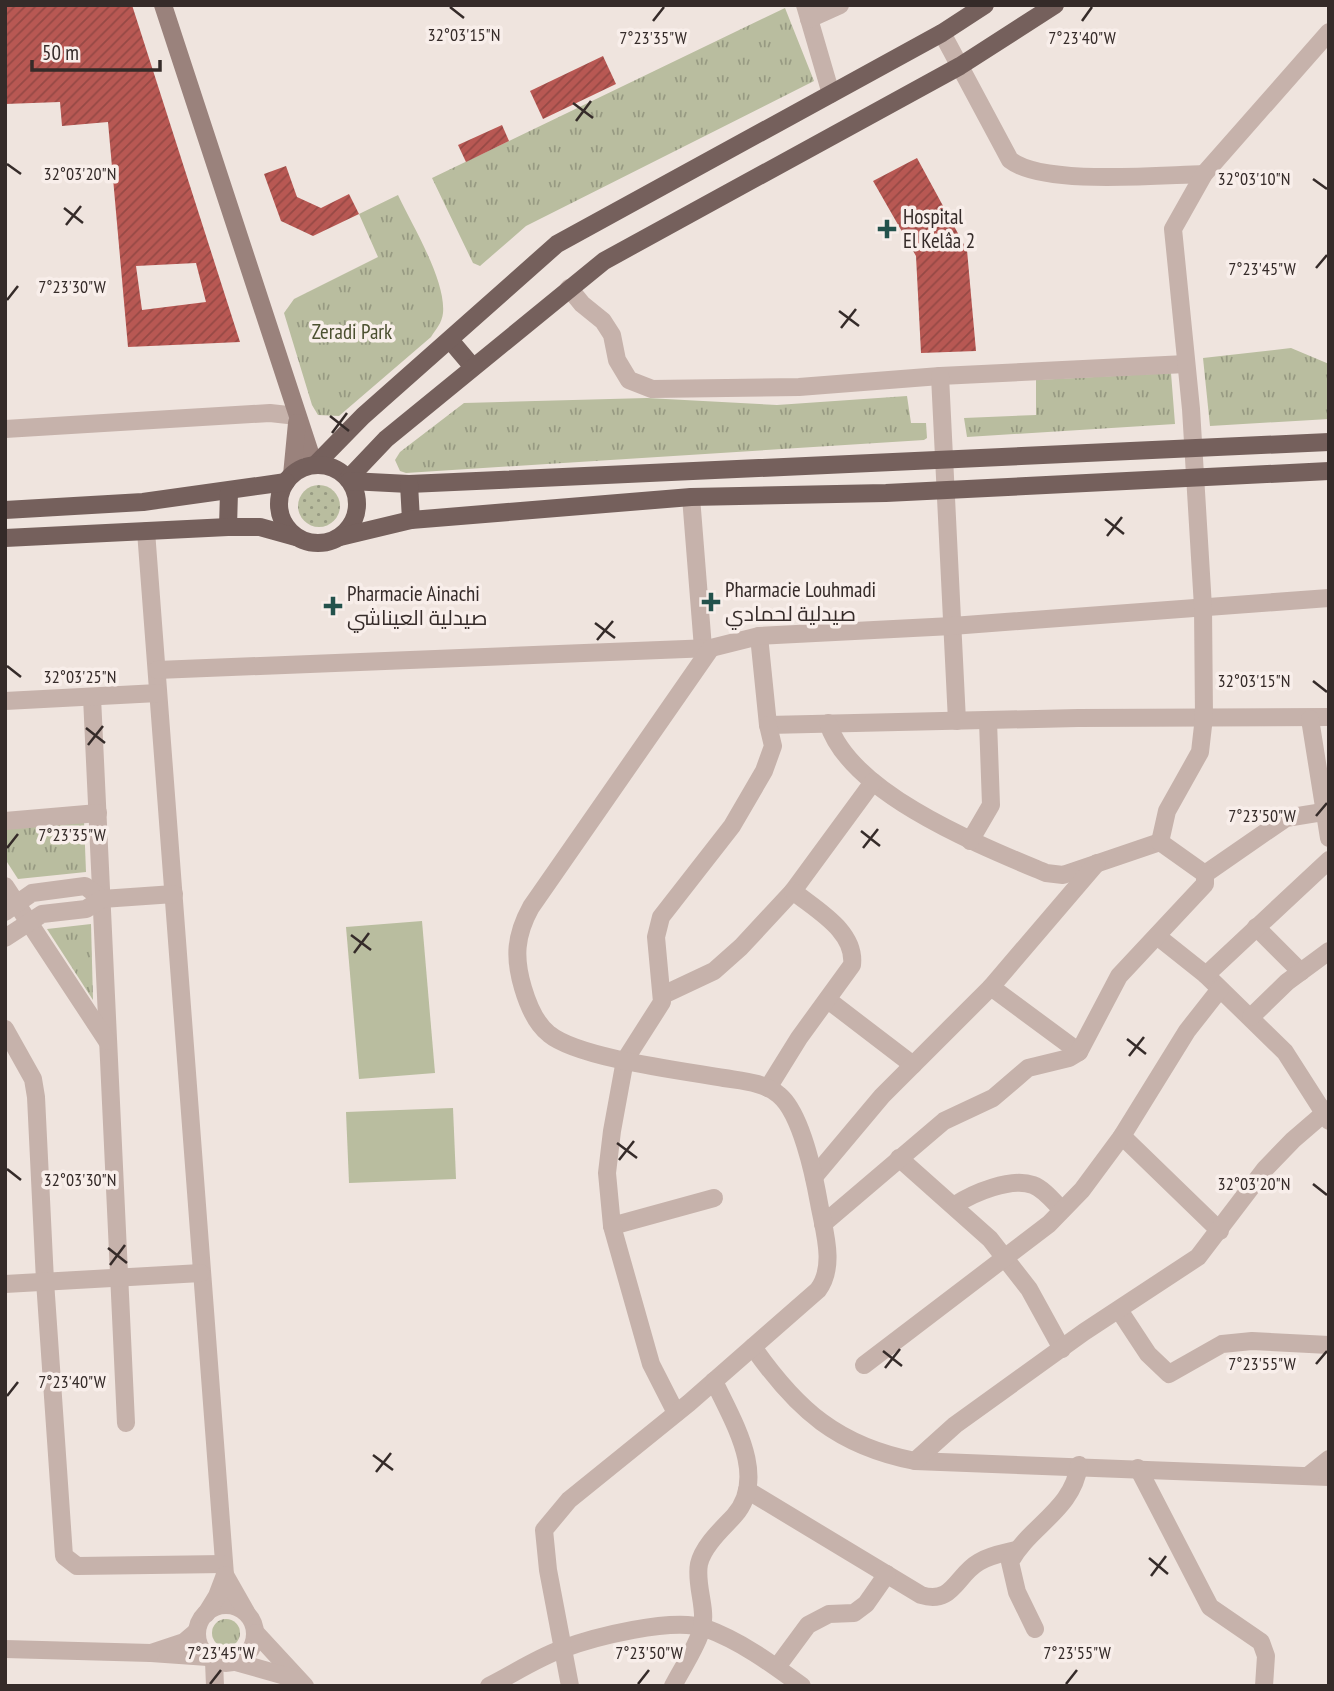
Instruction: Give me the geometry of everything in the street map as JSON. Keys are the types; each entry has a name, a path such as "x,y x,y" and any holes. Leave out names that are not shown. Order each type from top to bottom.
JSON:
{"main road":[{"path":"5,510 143,502 229,492 289,479 315,465 363,416 557,244 942,33 985,5"},
{"path":"349,480 386,439 472,366 604,261 960,66 1055,5"},
{"path":"450,340 472,366"},
{"path":"363,416 386,439"},
{"path":"349,480 409,484 1329,442"},
{"path":"994,457 998,487"},
{"path":"315,465 333,468 349,480 356,493 355,517 340,537"},
{"path":"5,538 260,527 318,543 411,520 691,497 946,490 1329,471"},
{"path":"289,479 279,505 287,528 296,537"},
{"path":"409,484 411,520"},
{"path":"228,527 229,492"}],"street":[{"path":"163,5 315,465"},
{"path":"831,94 807,12 839,5"},
{"path":"1160,842 1167,811 1200,752 1204,716 1203,607 1193,449 1173,229 1205,174 1329,32"},
{"path":"942,33 1010,160 1020,168 1063,176 1205,174"},
{"path":"569,288 582,304 603,321 612,335 622,370 639,386 673,390 799,387 940,376 1186,364"},
{"path":"940,376 957,722"},
{"path":"5,429 270,413 297,416"},
{"path":"289,479 297,416"},
{"path":"570,1686 561,1650 543,1541 544,1530 569,1500 753,1348 824,1282 828,1259 814,1177 790,1110 778,1094 768,1088 625,1060 560,1041 548,1033 534,1017 516,959 518,934 531,907 707,648 691,497"},
{"path":"146,531 224,1569 217,1597 197,1631 184,1642 151,1653"},
{"path":"157,670 707,648 760,636 952,626 1329,598"},
{"path":"676,1413 651,1364 612,1226 607,1173 625,1060 662,1002 656,944 661,917 732,826 764,771 773,746 768,725 760,636"},
{"path":"5,701 158,693"},
{"path":"92,696 126,1423"},
{"path":"768,725 1204,716 1329,718"},
{"path":"1310,719 1327,811 1329,838"},
{"path":"970,841 991,804 988,721"},
{"path":"828,723 833,739 873,782 970,841 1046,873 1063,875 1160,842"},
{"path":"663,995 714,971 793,891 873,782"},
{"path":"1205,874 1286,818 1327,811"},
{"path":"5,821 98,813"},
{"path":"1160,842 1205,874"},
{"path":"1206,975 1329,860"},
{"path":"814,1177 913,1065 991,987 1097,863"},
{"path":"823,1224 944,1121 993,1098 1028,1068 1069,1058 1079,1052 1119,976 1205,884 1205,874"},
{"path":"5,886 11,908 29,922 108,1042"},
{"path":"11,908 32,893 85,886 102,898"},
{"path":"768,1088 799,1038 852,965 854,950 844,934 793,891"},
{"path":"5,938 42,914 86,909 102,898 174,894"},
{"path":"1256,927 1301,972"},
{"path":"915,1461 954,1425 1198,1257 1265,1169 1327,1115 1285,1052 1206,975 1157,936"},
{"path":"1251,1017 1329,951"},
{"path":"991,987 1079,1052"},
{"path":"863,1365 1005,1257 1082,1190 1122,1136 1187,1031 1220,989"},
{"path":"828,1000 913,1065"},
{"path":"5,1029 33,1079 38,1116 45,1282 64,1556 77,1566 224,1569"},
{"path":"1122,1136 1220,1231"},
{"path":"899,1158 955,1205 1005,1257 1029,1289 1062,1349"},
{"path":"955,1205 987,1189 1022,1184 1040,1190 1062,1210"},
{"path":"612,1226 713,1198"},
{"path":"5,1284 201,1273"},
{"path":"1119,1310 1148,1354 1170,1374 1222,1344 1252,1341 1329,1345"},
{"path":"753,1348 805,1411 836,1435 892,1457 915,1461 1329,1476"},
{"path":"673,1686 703,1627 697,1580 699,1560 742,1506 747,1490 747,1462 740,1437 714,1381"},
{"path":"1309,1475 1329,1459"},
{"path":"1035,1629 1017,1592 1010,1572 1010,1562 1016,1550 1070,1494 1079,1465"},
{"path":"1138,1468 1210,1607 1261,1642 1266,1656 1265,1686"},
{"path":"747,1490 934,1599 945,1595 976,1563 1016,1550"},
{"path":"224,1569 256,1633 301,1682"},
{"path":"777,1667 808,1625 829,1614 854,1612 866,1604 887,1574"},
{"path":"206,1614 223,1605 241,1609 248,1615"},
{"path":"489,1686 561,1650 649,1629 703,1627 744,1646 802,1686"},
{"path":"197,1631 202,1650 211,1659 215,1686"},
{"path":"236,1662 251,1650 256,1633"},
{"path":"5,1648 151,1653 211,1659 236,1662 301,1682"}],"green space":[{"path":"785,8 814,81 526,226 480,266 473,263 432,178"},
{"name":"Zeradi Park","path":"398,195 434,269 443,300 441,320 431,337 339,416 318,415 312,405 284,313 294,299 378,257 359,214"},
{"path":"1291,348 1329,364 1329,419 1210,426 1203,358"},
{"path":"1171,373 1175,424 967,437 964,418 1036,415 1036,380"},
{"path":"907,396 911,423 926,423 927,438 924,440 406,473 400,471 395,460 400,452 464,403 647,398 777,405"},
{"path":"319,485 334,491 340,506 334,521 319,527 304,521 298,506 304,491"},
{"path":"84,821 86,872 18,879 5,859 5,826"},
{"path":"422,921 435,1073 359,1079 346,927"},
{"path":"91,924 93,1000 47,929"},
{"path":"453,1108 456,1179 349,1183 346,1112"},
{"path":"226,1619 236,1623 240,1633 236,1643 226,1647 216,1643 212,1633 216,1623"}],"building":[{"path":"5,5 132,5 240,342 128,347 108,122 62,126 60,102 5,104","holes":["196,263 206,302 142,310 136,266"]},
{"path":"603,56 616,84 543,119 530,91"},
{"path":"502,125 509,141 466,162 458,145"},
{"path":"917,158 967,250 976,351 921,353 916,256 873,181"},
{"path":"286,166 297,197 321,208 349,194 359,214 313,236 281,221 264,174"}],"place":[{"name":"Hospital El Kelâa 2","path":"887,229"},
{"name":"Pharmacie Louhmadi صيدلية لحمادي","path":"711,602"},
{"name":"Pharmacie Ainachi صيدلية العيناشي","path":"333,606"}]}
